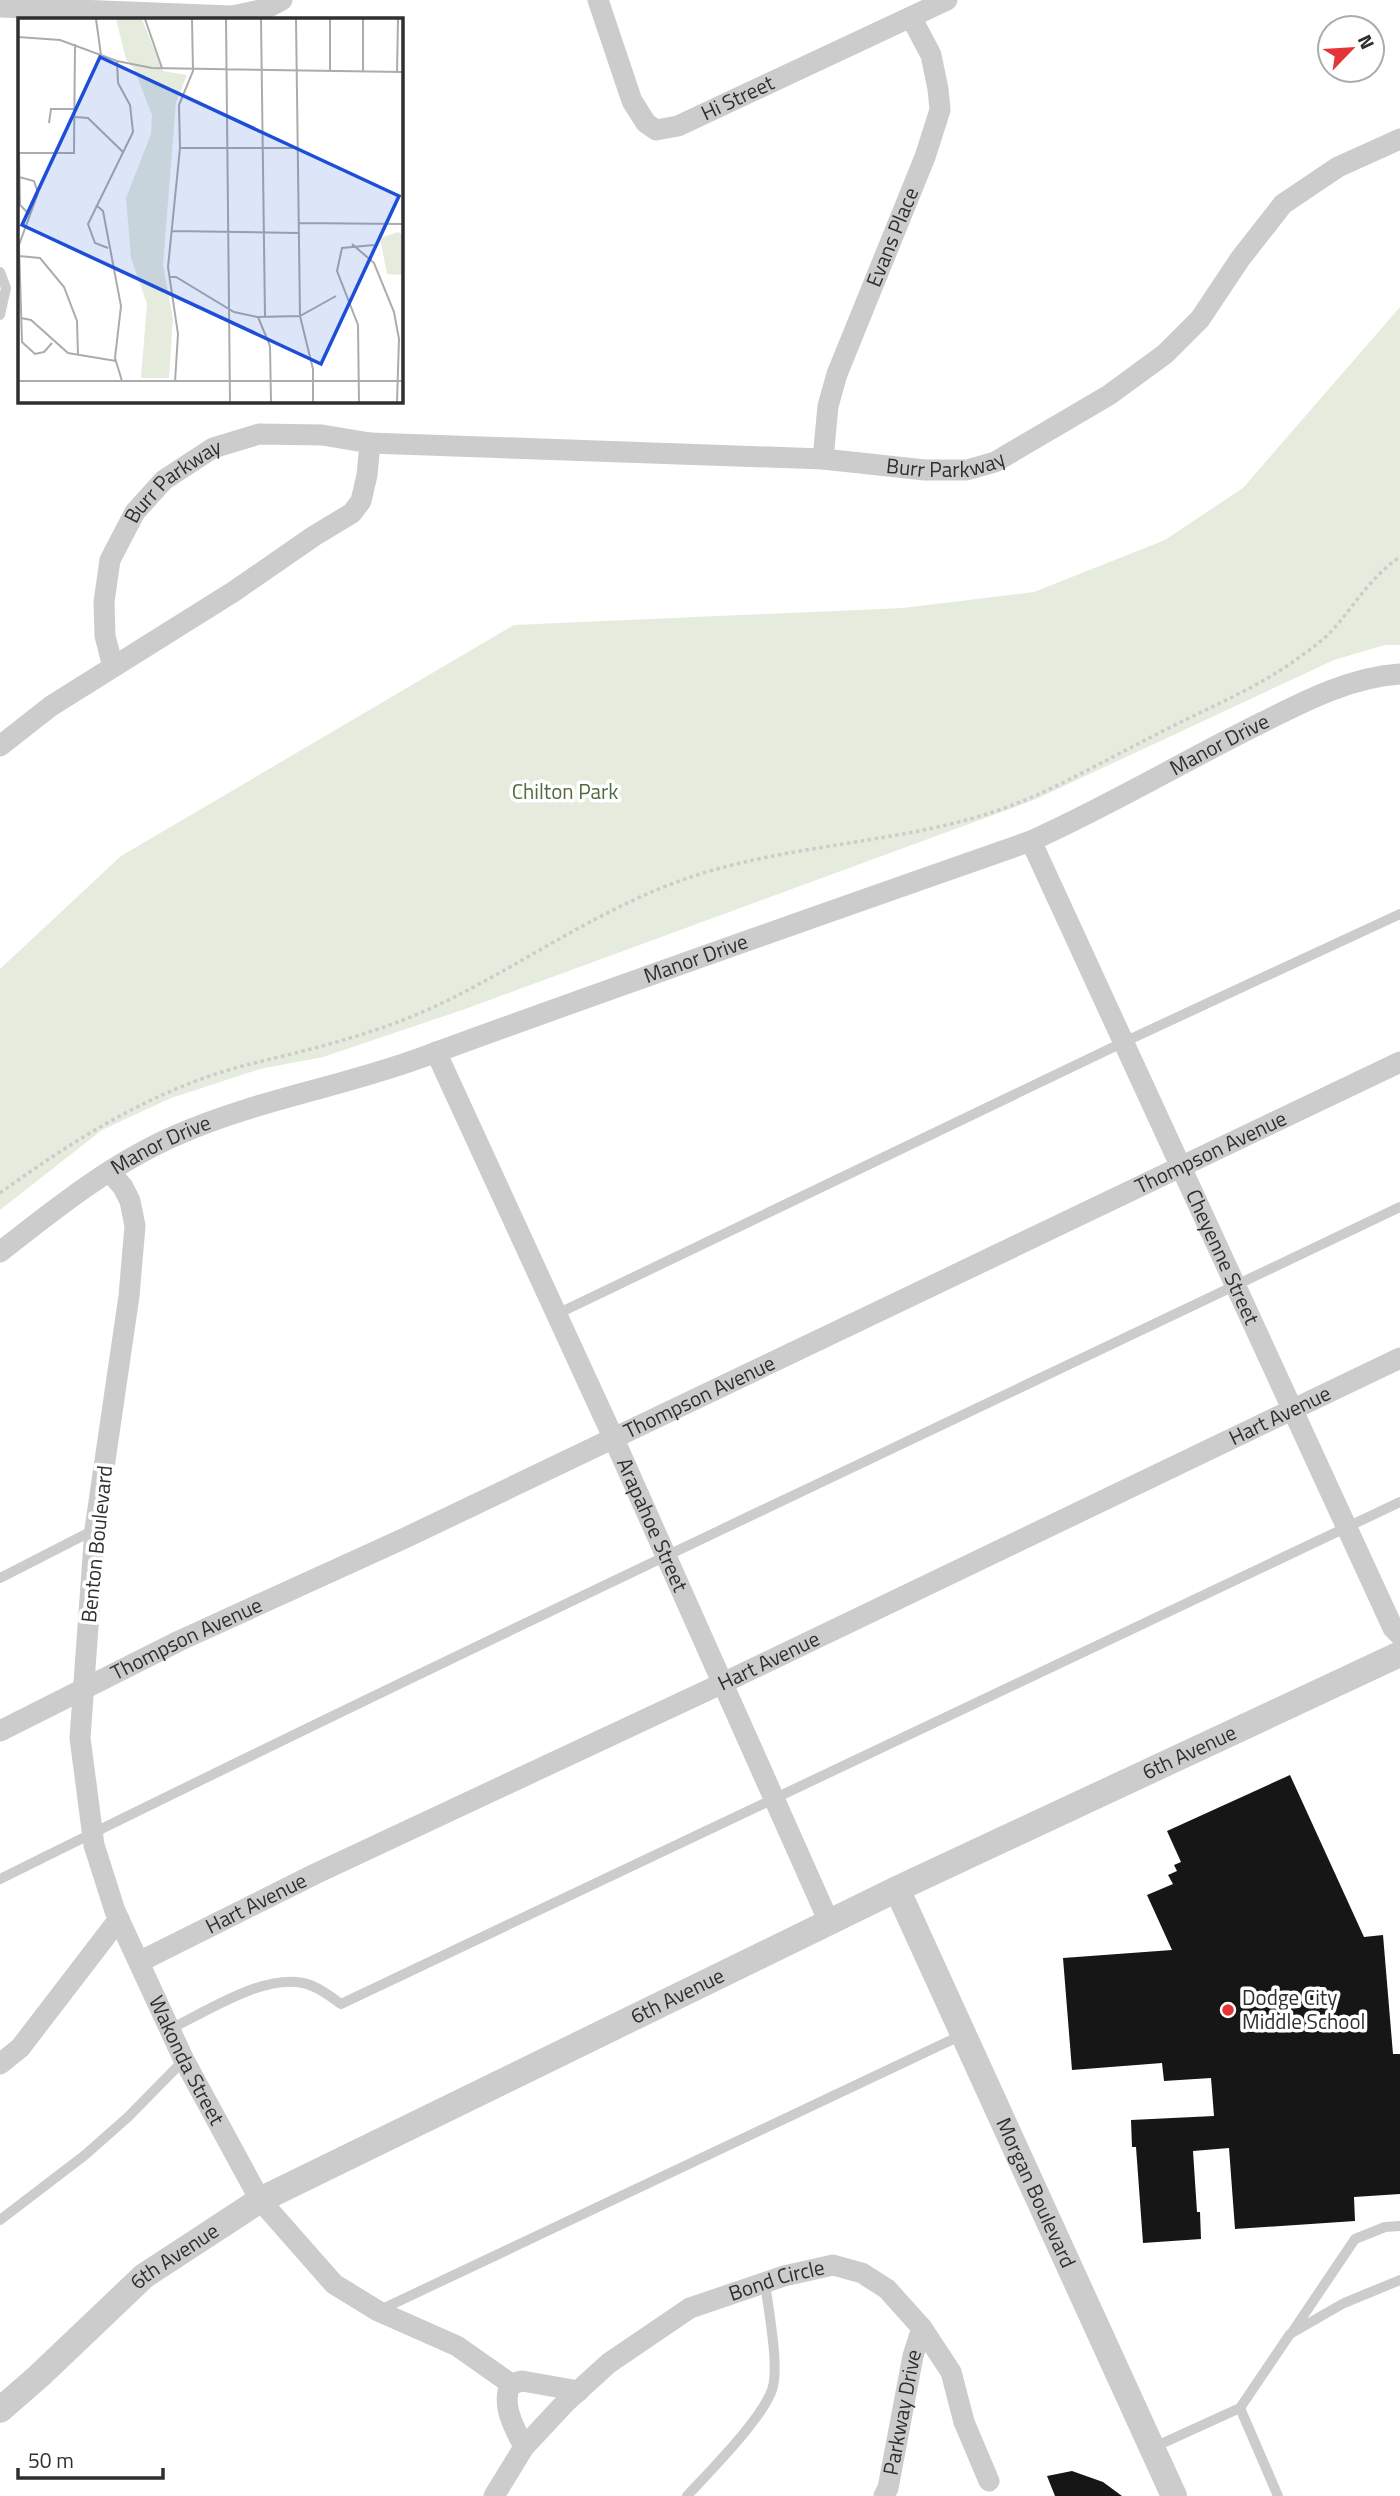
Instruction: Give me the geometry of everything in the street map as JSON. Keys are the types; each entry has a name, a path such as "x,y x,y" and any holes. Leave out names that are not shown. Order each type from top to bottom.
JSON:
{"street":[{"path":"0,7 95,6 232,16 265,9 282,0"},
{"name":"Hi Street","path":"598,0 632,100 646,123 656,130 678,126 947,0"},
{"name":"Evans Place","path":"823,458 828,406 837,374 925,157 940,110 931,55 911,17"},
{"name":"Burr Parkway","path":"113,667 105,636 104,601 110,560 135,512 164,480 213,449 259,434 322,435 370,443 823,458 925,470 967,470 995,462 1109,395 1165,354 1200,319 1240,259 1283,204 1338,167 1400,139"},
{"path":"0,746 51,706 233,592 352,513 361,501 370,443"},
{"name":"Manor Drive","path":"0,1252 100,1176 175,1135 236,1112 376,1074 583,998 1031,841 1070,824 1323,692 1382,675 1400,674"},
{"name":"Cheyenne Street","path":"1031,841 1346,1527 1393,1628 1400,1635"},
{"name":"Arapahoe Street","path":"436,1052 667,1556 829,1922"},
{"name":"Thompson Avenue","path":"0,1731 179,1641 405,1538 1400,1062"},
{"name":"Benton Boulevard","path":"110,1172 123,1187 130,1201 135,1226 129,1296 96,1530 80,1738 94,1845 119,1919"},
{"name":"Hart Avenue","path":"139,1962 315,1874 723,1683 1400,1358"},
{"name":"6th Avenue","path":"0,2410 144,2276 260,2200 897,1889 1400,1654"},
{"name":"Morgan Boulevard","path":"897,1889 1174,2496"},
{"path":"0,2064 20,2048 119,1919"},
{"name":"Wakonda Street","path":"119,1919 184,2060 260,2200"},
{"path":"260,2200 334,2284 378,2311 457,2346 511,2384"},
{"name":"Bond Circle","path":"494,2496 524,2447 609,2363 690,2308 765,2282 833,2265 862,2273 887,2289 922,2328 951,2372 964,2422 989,2481"},
{"name":"Parkway Drive","path":"884,2496 913,2356 922,2328"},
{"path":"524,2447 508,2407 508,2389 511,2384 532,2382 579,2391"}],"lane":[{"path":"0,272 6,288 0,315"},
{"path":"557,1314 1124,1042 1400,914"},
{"path":"0,1879 477,1645 1400,1208"},
{"path":"170,2029 258,1987 282,1983 302,1983 326,1993 341,2004 1400,1502"},
{"path":"0,1578 96,1530"},
{"path":"378,2311 964,2034"},
{"path":"0,2220 85,2155 128,2117 184,2060"},
{"path":"1152,2448 1240,2408 1355,2239 1385,2227 1400,2227"},
{"path":"1290,2334 1345,2303 1400,2280"},
{"path":"687,2496 757,2414 772,2389 774,2359 765,2282"},
{"path":"1240,2408 1278,2496"}],"path":[{"path":"0,1194 71,1143 126,1112 205,1077 350,1038 412,1016 438,1005 576,928 650,891 716,869 764,857 965,822 1029,798 1262,681 1299,658 1334,629 1367,586 1400,557"}],"green space":[{"name":"Chilton Park","path":"1400,307 1400,645 1385,645 1334,660 1034,800 468,1008 323,1057 260,1069 171,1098 102,1130 0,1210 0,969 121,856 514,625 903,608 1034,592 1165,540 1243,488"}],"building":[{"name":"Dodge City Middle School","path":"1290,1775 1364,1937 1383,1935 1393,2054 1400,2054 1400,2194 1354,2197 1355,2221 1235,2229 1229,2148 1193,2151 1201,2239 1143,2243 1136,2147 1132,2147 1131,2120 1214,2116 1211,2078 1164,2081 1162,2063 1072,2070 1063,1958 1172,1950 1147,1895 1173,1884 1168,1875 1177,1871 1174,1865 1181,1862 1167,1831"},
{"path":"1072,2471 1103,2482 1122,2496 1055,2496 1047,2476"}],"place":[{"name":"Dodge City Middle School","path":"1228,2010"}]}
